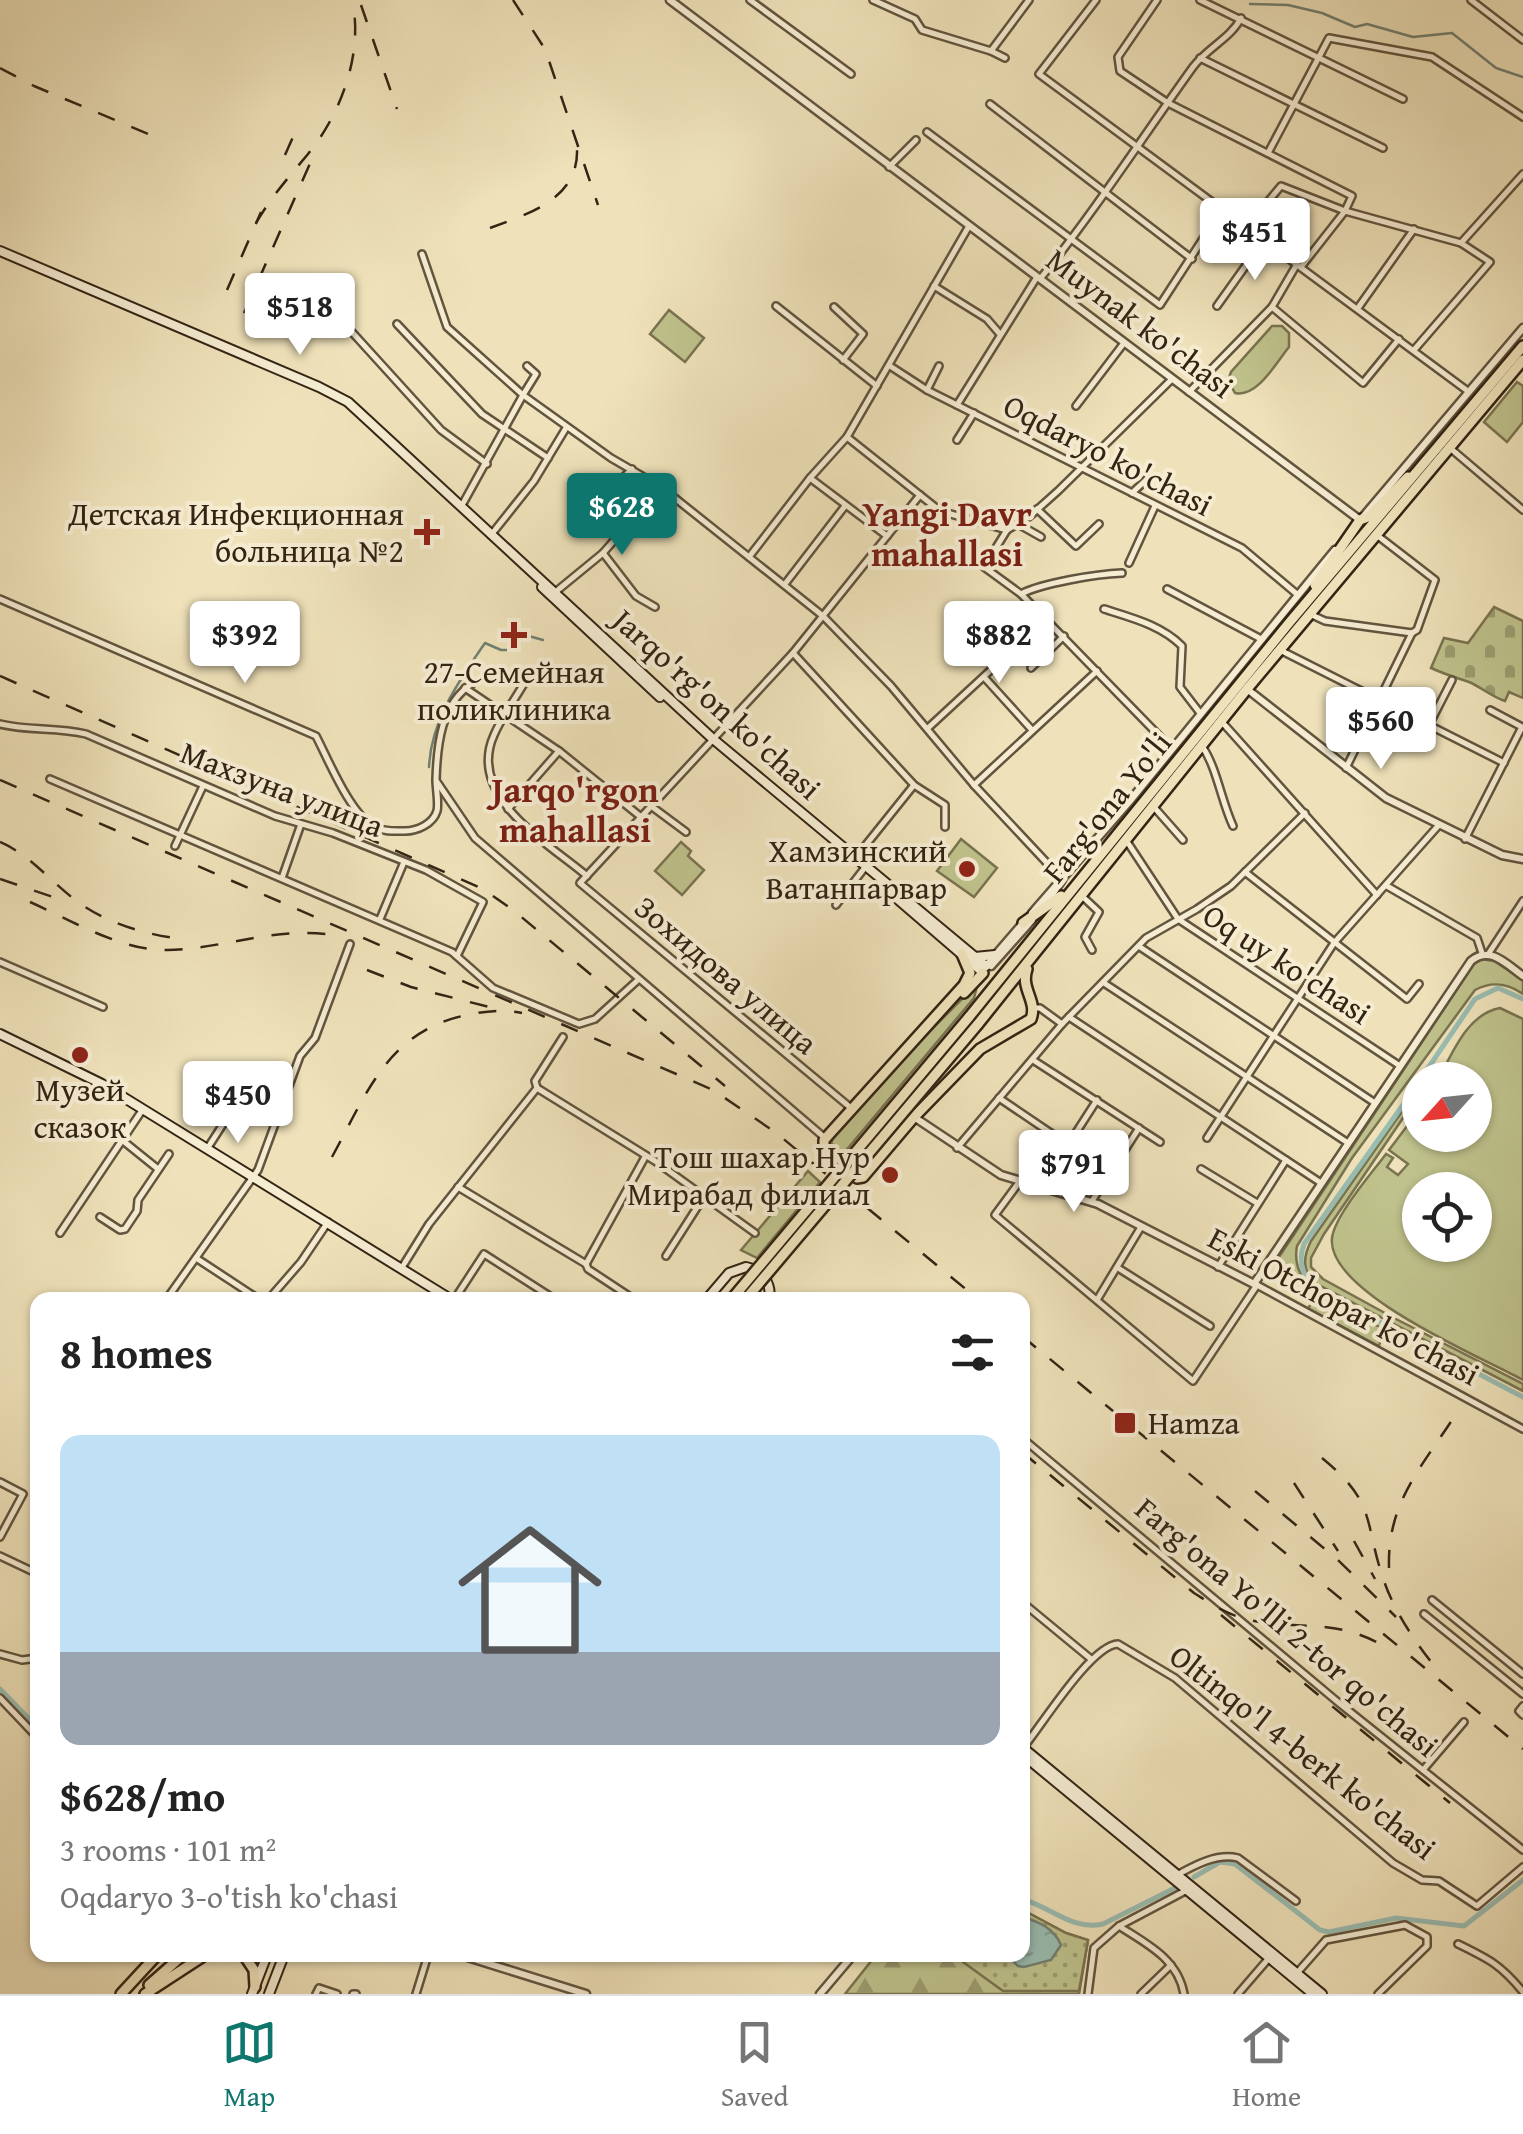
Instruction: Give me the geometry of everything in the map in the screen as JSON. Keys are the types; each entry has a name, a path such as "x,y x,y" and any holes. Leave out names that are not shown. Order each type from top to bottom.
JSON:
{"main road":[{"name":"Jarqo'rg'on ko'chasi","path":"0,254 334,398 460,507 712,741 975,956 983,970"},
{"name":"Farg'ona Yo'li","path":"752,1292 974,1021 984,998 1289,623 1523,346"},
{"name":"Farg'ona Yo'li","path":"737,1292 974,1021 996,1003 1247,690 1523,360"},
{"path":"1289,623 1360,520 1370,516 1398,484 1422,466"},
{"name":"Jarqo'rg'on ko'chasi","path":"854,860 983,970"},
{"path":"1024,923 1052,905 1099,860"},
{"path":"962,954 970,973 964,985 827,1138 830,1148 857,1171 867,1172 980,1050 1000,1035 1029,1022 1034,1008 1024,984 1032,958"},
{"path":"975,956 994,956"},
{"name":"Farg'ona Yo'li","path":"964,985 983,970"},
{"path":"914,1040 983,970 988,986 984,998"},
{"path":"996,1003 1018,995 1034,1008"},
{"path":"0,1034 102,1084 440,1292"},
{"path":"713,1292 729,1274 746,1267 766,1278 768,1292"},
{"path":"1030,1755 1313,1994"},
{"path":"1271,1956 1322,1994"},
{"path":"121,1994 151,1962"},
{"path":"142,1994 175,1962"},
{"path":"142,1994 194,1962"},
{"path":"249,1962 254,1970 254,1991"},
{"path":"254,1991 264,1962"},
{"path":"269,1994 281,1962"}],"street":[{"name":"Muynak ko'chasi","path":"670,0 1360,520"},
{"path":"750,0 852,74"},
{"path":"872,0 916,18 921,30 991,50 1004,58"},
{"path":"991,50 1029,0"},
{"path":"1096,0 1039,74 1469,392"},
{"path":"1157,0 1117,59 1120,71 1168,104 1352,196 1345,211 1299,265 1272,307 1189,392"},
{"path":"1200,0 1402,99"},
{"path":"1471,0 1523,40"},
{"path":"957,405 999,334 1073,239 1200,58 1237,27 1242,18"},
{"path":"1268,153 1328,38 1432,56 1523,117"},
{"path":"1200,58 1384,148"},
{"path":"990,104 1192,259"},
{"path":"927,132 1160,305 1222,211"},
{"path":"889,166 916,140"},
{"path":"1461,243 1523,174"},
{"path":"1246,228 1279,186 1345,211 1461,243 1490,264 1414,350"},
{"path":"750,558 810,478 847,437 969,226"},
{"path":"1358,308 1414,228"},
{"path":"1218,306 1264,240"},
{"path":"422,254 446,327 522,395 566,428 661,487 823,616 1062,879"},
{"path":"934,286 988,320 999,334"},
{"path":"776,306 877,386"},
{"path":"834,306 862,331 862,337 844,360"},
{"path":"1272,307 1363,383 1399,338"},
{"path":"397,324 482,414 548,458"},
{"name":"Farg'ona Yo'li","path":"983,970 1523,328"},
{"path":"351,331 441,430 487,464"},
{"path":"1076,406 1124,343"},
{"path":"460,507 505,432 522,395 537,376 526,366"},
{"name":"Oqdaryo ko'chasi","path":"890,366 927,390 1242,548 1298,594"},
{"path":"927,390 939,366"},
{"path":"1172,379 1082,468 1007,530 984,567 1021,594 1172,749"},
{"path":"957,440 974,412"},
{"path":"490,535 566,428"},
{"path":"847,437 940,510 1007,530"},
{"path":"1450,448 1523,510"},
{"path":"581,518 632,469"},
{"path":"810,478 886,536"},
{"path":"1132,493 1147,479"},
{"path":"553,594 604,552 661,487"},
{"path":"587,876 793,653 920,495"},
{"path":"785,584 845,506"},
{"path":"1130,563 1155,506"},
{"path":"1037,509 1076,546 1100,524"},
{"path":"1018,524 1041,537"},
{"path":"1346,768 1412,633 1417,630 1436,580 1377,535"},
{"path":"604,552 636,596 654,607"},
{"path":"1021,594 1038,586 1102,573 1122,573"},
{"path":"1167,589 1260,640"},
{"name":"Махзуна улица","path":"0,599 316,736 354,804 375,827 413,831 426,825 436,812 436,781"},
{"path":"1104,609 1170,634 1182,646 1180,687 1200,714"},
{"path":"1311,614 1325,621 1412,633"},
{"path":"928,728 1046,619"},
{"path":"984,633 1003,658"},
{"path":"1031,668 1064,636"},
{"path":"1280,650 1504,763"},
{"path":"793,653 914,784 945,805 946,828"},
{"path":"974,785 1096,671"},
{"path":"983,676 1032,730"},
{"name":"Зохидова улица","path":"526,680 493,736 487,759 493,785 508,809 587,876 580,883 851,1108"},
{"path":"1429,725 1452,680"},
{"path":"474,683 453,699 441,731 436,781 475,838 827,1138"},
{"path":"465,688 559,751 642,817"},
{"path":"1247,690 1386,798 1465,839 1508,858 1523,859"},
{"path":"1465,839 1523,727 1490,710"},
{"path":"1221,722 1376,895"},
{"name":"Махзуна улица","path":"0,724 86,734 301,824 405,861 483,901 458,956"},
{"path":"1202,746 1214,765 1216,785 1232,826"},
{"path":"508,809 559,751"},
{"path":"50,779 380,919 458,956 494,988 579,1024 594,1020 639,979"},
{"path":"174,846 204,784"},
{"path":"854,860 914,784"},
{"path":"652,806 686,832"},
{"path":"1153,806 1183,840"},
{"path":"957,1148 1062,1024 1146,938 1216,897 1304,814"},
{"path":"282,878 301,824"},
{"path":"1206,1138 1334,943 1438,826"},
{"name":"Oq uy ko'chasi","path":"1126,840 1178,919 1400,1066"},
{"path":"380,919 405,861"},
{"path":"836,905 863,870"},
{"path":"1244,872 1408,1000 1419,984"},
{"name":"Farg'ona Yo'li","path":"983,970 1036,915 1062,879"},
{"path":"1387,886 1473,935 1486,953 1523,976"},
{"path":"1082,896 1100,912 1085,936 1092,950"},
{"path":"1020,1181 994,1215 1193,1381 1471,961 1486,953 1523,900"},
{"path":"172,1292 254,1178 300,1056 315,1038 350,944"},
{"path":"1139,947 1374,1103"},
{"path":"0,962 103,1007"},
{"path":"1102,982 1348,1143"},
{"path":"1034,1008 1062,1024"},
{"path":"1069,1017 1322,1183"},
{"path":"563,1037 535,1081 537,1088 755,1233"},
{"path":"1032,1060 1160,1142"},
{"path":"402,1269 458,1186 537,1088"},
{"path":"207,1149 245,1090"},
{"path":"999,1098 1067,1144"},
{"path":"1041,1187 1097,1100"},
{"path":"60,1233 143,1109"},
{"name":"Eski Otchopar ko'chasi","path":"914,1117 995,1172 1091,1202 1255,1285 1523,1430"},
{"path":"1091,1202 1138,1128"},
{"path":"122,1140 158,1169"},
{"path":"100,1216 120,1230 125,1229 133,1220 138,1200 169,1154"},
{"path":"586,1264 645,1157"},
{"path":"1218,1266 1286,1160"},
{"path":"1201,1169 1257,1203"},
{"path":"458,1186 586,1264 623,1292"},
{"path":"666,1256 704,1196"},
{"path":"275,1292 328,1222"},
{"path":"1097,1300 1142,1227"},
{"path":"458,1292 484,1254 542,1292"},
{"path":"196,1258 248,1292"},
{"path":"1118,1268 1210,1326"},
{"name":"Farg'ona Yo'lli 2-tor qo'chasi","path":"1030,1445 1523,1850"},
{"path":"0,1482 23,1494 0,1537"},
{"path":"0,1556 30,1570"},
{"path":"1432,1600 1523,1674"},
{"path":"1030,1609 1091,1659 1030,1740"},
{"path":"1424,1614 1523,1694"},
{"path":"1447,1633 1457,1620"},
{"name":"Oltinqo'l 4-berk ko'chasi","path":"1091,1659 1114,1644 1158,1667 1413,1877 1429,1883 1442,1882 1477,1906 1523,1867"},
{"path":"1477,1657 1488,1645"},
{"path":"0,1654 30,1659"},
{"path":"1497,1673 1506,1661"},
{"path":"0,1698 30,1730"},
{"path":"1523,1706 1519,1711 1523,1715"},
{"path":"1423,1770 1464,1722"},
{"path":"1088,1994 1094,1948 1218,1857 1238,1858 1296,1901"},
{"path":"1119,1926 1172,1964 1184,1994"},
{"path":"1296,1973 1326,1940 1405,1926 1427,1937 1427,1946 1378,1994"},
{"path":"1458,1944 1492,1959 1523,1992"},
{"path":"1238,1994 1271,1956"},
{"path":"416,1994 426,1962"},
{"path":"483,1962 586,1994"},
{"path":"820,1994 847,1962"},
{"path":"1141,1994 1172,1964"},
{"path":"316,1994 319,1988 336,1994"}],"green space":[{"path":"669,310 704,338 685,362 650,334"},
{"path":"1272,326 1282,326 1289,333 1289,347 1258,385 1235,393 1228,381 1231,372"},
{"path":"1517,382 1523,386 1523,422 1507,442 1484,422"},
{"path":"1494,607 1523,621 1523,698 1509,692 1505,701 1431,668 1444,638 1468,643"},
{"name":"Хамзинский Ватанпарвар","path":"961,839 997,868 974,897 937,871"},
{"path":"681,842 691,851 688,856 704,870 682,895 655,871"},
{"path":"1481,959 1494,961 1523,980 1523,994 1499,984 1475,990 1422,1062 1409,1062"},
{"path":"978,983 974,998 843,1154 831,1143 833,1138 911,1050"},
{"path":"1500,1008 1523,1019 1523,1380 1379,1301 1353,1280 1337,1259 1332,1238 1347,1206 1386,1154 1393,1158 1387,1167 1398,1175 1408,1164 1389,1150 1402,1133 1402,1152 1492,1152 1492,1062 1448,1062 1462,1036 1478,1018"},
{"path":"1402,1072 1402,1090 1352,1158 1297,1246 1297,1263 1313,1290 1342,1310 1389,1331 1383,1332 1379,1346 1308,1309 1314,1298 1290,1268 1275,1263"},
{"path":"1402,1112 1402,1119 1324,1234 1311,1258 1311,1267 1323,1279 1523,1384 1523,1391 1315,1283 1305,1258 1311,1241"},
{"path":"808,1171 820,1182 757,1258 741,1250"},
{"path":"1030,1914 1088,1940 1079,1994 845,1994 870,1962 1030,1962"},
{"path":"1030,1914 1088,1940 1079,1991 1003,1991 963,1962 1030,1962"}],"water":[{"path":"1030,1919 1045,1926 1058,1939 1061,1945 1051,1960 1018,1966 1014,1962 1030,1962"}],"waterway":[{"path":"1250,4 1288,5 1322,13 1355,27 1367,24 1413,37 1452,33 1496,68 1523,77"},
{"path":"429,767 441,717 485,643 501,650 514,650 525,635 543,640"},
{"path":"1432,1062 1475,999 1498,988 1523,999"},
{"path":"1402,1106 1304,1244 1302,1266 1307,1278 1324,1293 1523,1397"},
{"path":"0,1689 30,1720"},
{"path":"1194,1877 1220,1862 1235,1864 1320,1930 1329,1932 1396,1918 1464,1926 1523,1880"},
{"path":"1030,1902 1071,1921 1103,1924 1175,1888"}],"railway":[{"path":"256,223 320,138 340,101 355,40 352,0"},
{"path":"513,0 545,49 598,205"},
{"path":"361,5 397,109"},
{"path":"0,68 153,136"},
{"path":"285,155 293,137"},
{"path":"490,228 535,210 560,192 570,180 577,149"},
{"path":"244,313 312,159"},
{"path":"227,290 261,212"},
{"path":"0,676 483,889 725,1086"},
{"path":"0,780 713,1090 775,1132 969,1292"},
{"path":"0,842 21,854 74,899 111,921 182,939"},
{"path":"0,879 53,897"},
{"path":"30,902 97,933 150,949 189,949 298,933 342,937"},
{"path":"367,970 411,987 489,1007"},
{"path":"332,1157 383,1068 418,1035 467,1015 494,1011 522,1013"},
{"path":"1030,1343 1523,1749"},
{"path":"1389,1568 1400,1505 1454,1417"},
{"path":"1322,1458 1361,1501 1388,1592 1432,1663"},
{"path":"1030,1459 1194,1593 1220,1609 1255,1621 1345,1630 1384,1646"},
{"path":"1294,1483 1338,1551"},
{"path":"1255,1491 1338,1560 1396,1617"},
{"path":"1354,1541 1375,1579"},
{"path":"1221,1615 1450,1803"}],"place":[{"name":"Детская Инфекционная больница №2","path":"427,532"},
{"name":"27-Семейная поликлиника","path":"514,635"},
{"name":"Хамзинский Ватанпарвар","path":"967,869"},
{"name":"Музей сказок","path":"80,1055"},
{"name":"Тош шахар Нур Мирабад филиал","path":"890,1175"},
{"name":"Hamza","path":"1125,1423"}],"district":[{"name":"Yangi Davr mahallasi","path":"947,534"},
{"name":"Jarqo'rgon mahallasi","path":"575,810"}]}
